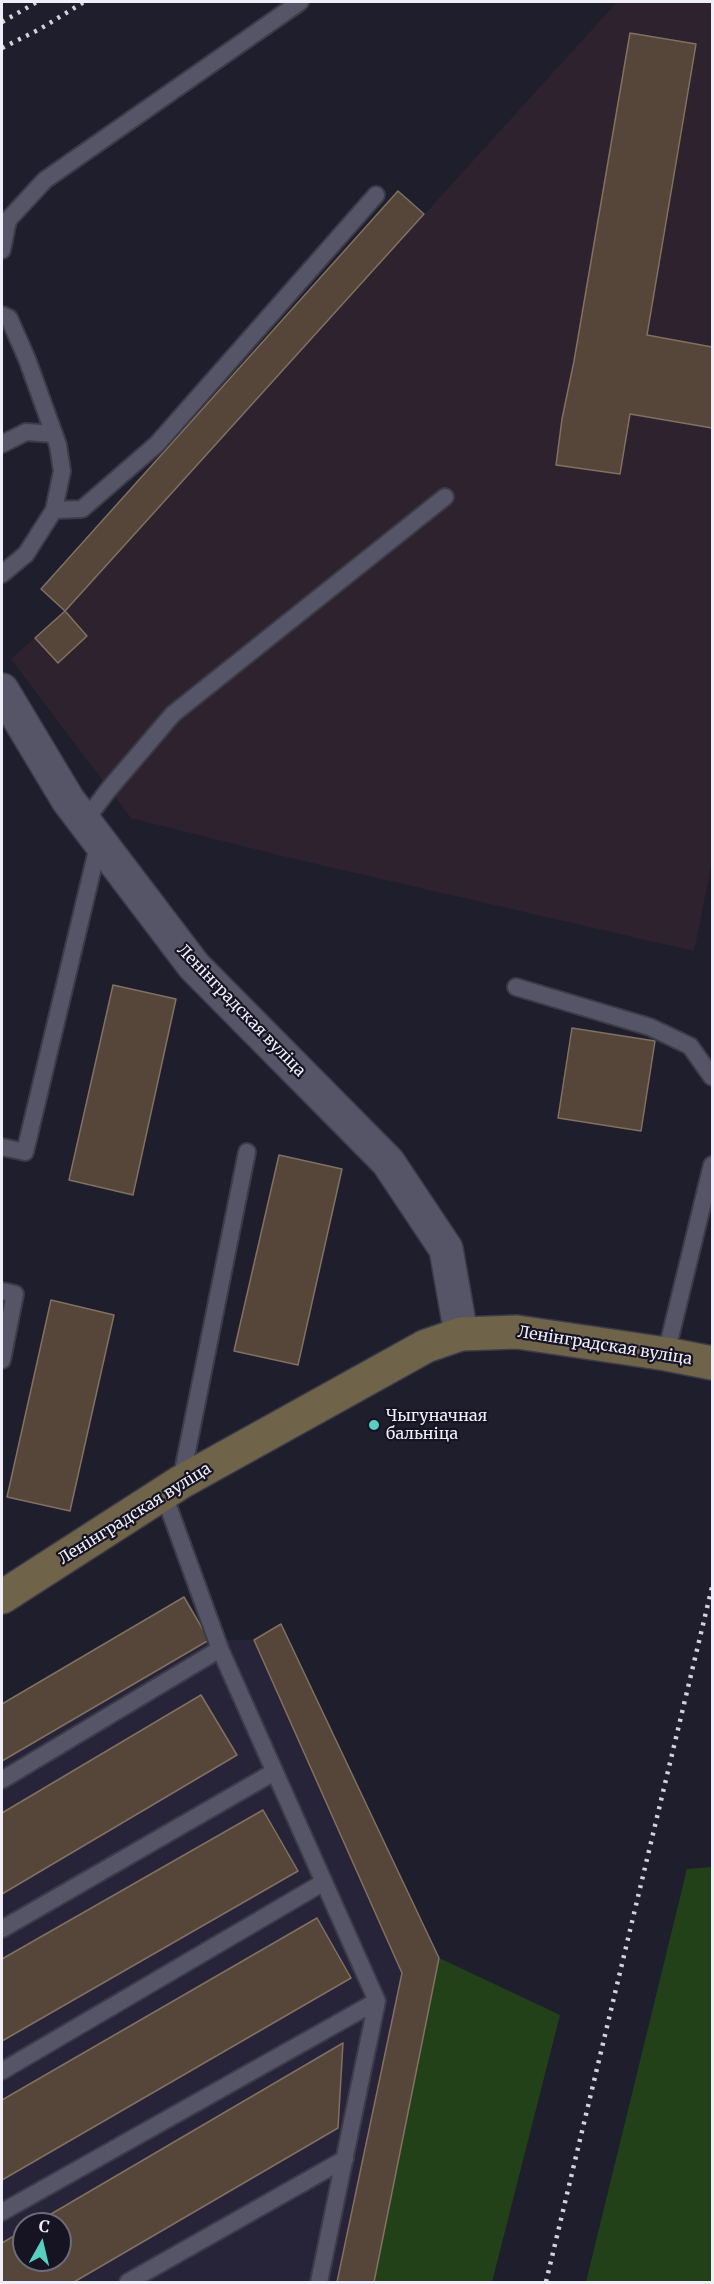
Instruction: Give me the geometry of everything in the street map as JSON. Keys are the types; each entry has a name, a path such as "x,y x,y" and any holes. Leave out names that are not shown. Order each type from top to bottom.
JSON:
{"street":[{"name":"Ленінградская вуліца","path":"2,690 68,801 194,966 388,1162 446,1249 461,1334"},
{"name":"Ленінградская вуліца","path":"2,1597 172,1487 426,1347 461,1334 516,1332 712,1363"}],"lane":[{"path":"2,250 8,220 45,180 300,2"},
{"path":"54,510 82,509 156,444 376,195"},
{"path":"2,574 26,554 54,510 62,471 58,445 27,359 4,318"},
{"path":"2,444 26,432 54,434"},
{"path":"2,1147 25,1152 91,832 109,789 173,714 445,497"},
{"path":"516,987 650,1027 690,1046 712,1077"},
{"path":"247,1152 172,1487 220,1650 377,2001 319,2283"},
{"path":"666,1354 712,1165"},
{"path":"2,1291 15,1294 2,1360"},
{"path":"2,1780 220,1650"},
{"path":"2,1929 274,1772"},
{"path":"2,2071 324,1882"},
{"path":"2,2212 377,2001"},
{"path":"128,2283 345,2159"}],"shaded area":[{"path":"617,2 712,2 712,862 694,951 291,858 131,818 11,659 65,611"},
{"path":"184,1597 209,1640 253,1640 281,1624 439,1958 374,2282 2,2282 2,1704"}],"green space":[{"path":"712,1867 712,2282 586,2282 687,1869"},
{"path":"439,1958 560,2015 492,2282 374,2282"}],"building":[{"path":"630,33 696,44 647,335 712,347 712,428 630,414 620,474 556,465 562,419"},
{"path":"398,191 424,214 65,611 41,589"},
{"path":"65,611 87,636 58,663 35,638"},
{"path":"113,985 176,999 133,1195 69,1180"},
{"path":"572,1028 655,1041 641,1131 558,1118"},
{"path":"279,1155 342,1169 298,1365 234,1351"},
{"path":"51,1300 114,1315 70,1511 7,1497"},
{"path":"184,1597 209,1640 2,1761 2,1704"},
{"path":"281,1624 439,1958 374,2282 337,2282 402,1973 254,1640"},
{"path":"201,1695 237,1755 2,1894 2,1813"},
{"path":"263,1810 298,1871 2,2041 2,1959"},
{"path":"317,1918 351,1978 2,2180 2,2100"},
{"path":"343,2043 338,2128 74,2282 2,2282 2,2243 12,2237 12,2272 72,2272 72,2212 54,2212"}],"railway":[{"path":"2,22 37,2"},
{"path":"2,48 40,29 84,2"},
{"path":"546,2282 712,1587"}],"place":[{"name":"Чыгуначная бальніца","path":"374,1425"}]}
